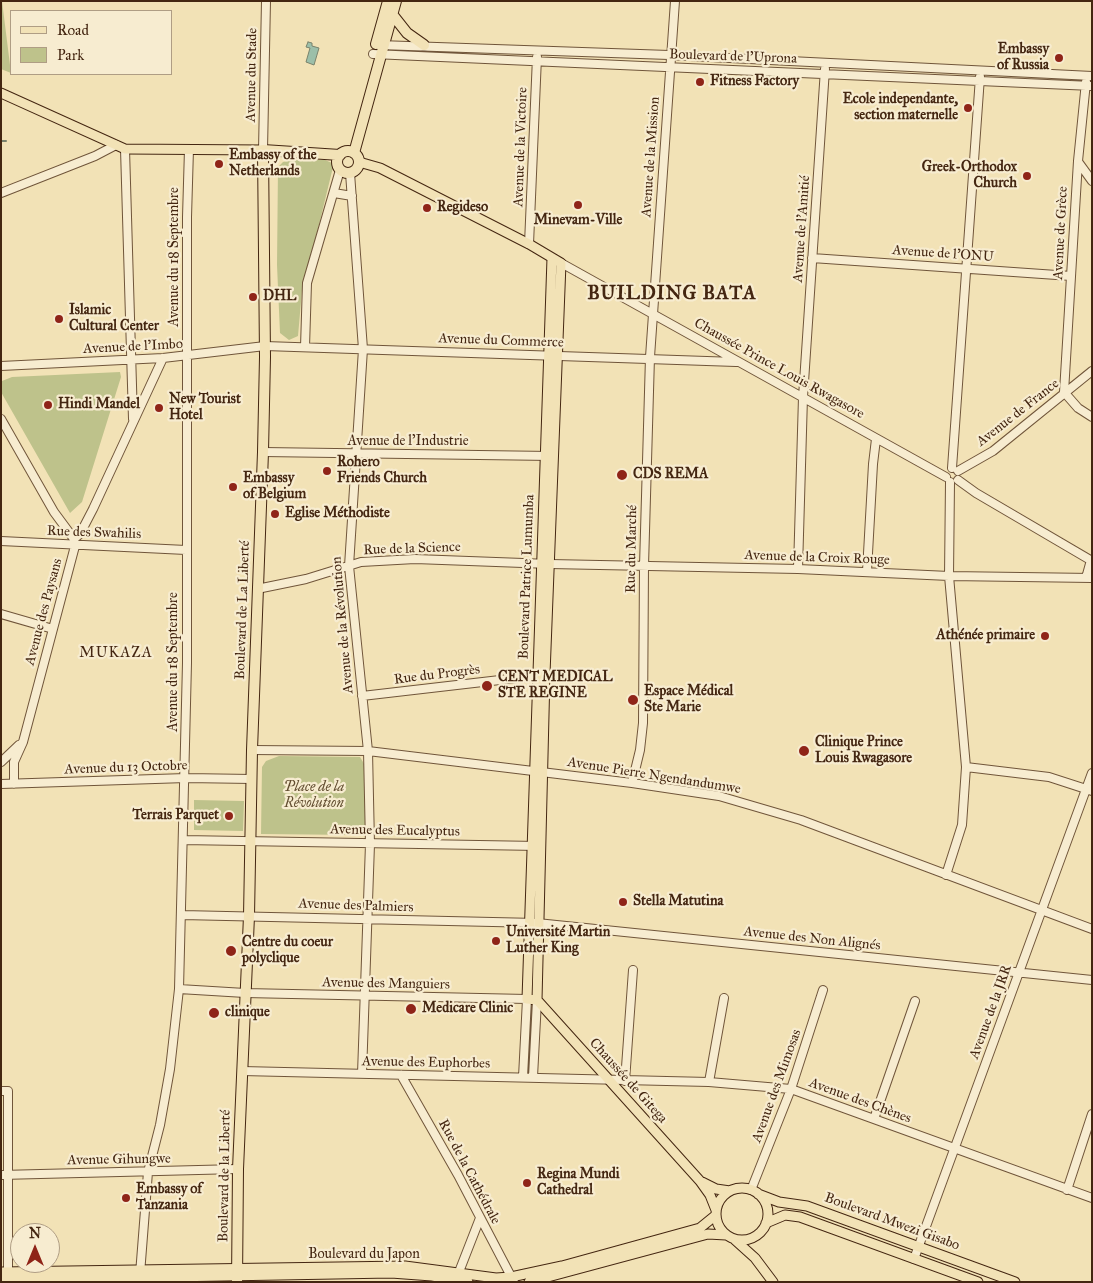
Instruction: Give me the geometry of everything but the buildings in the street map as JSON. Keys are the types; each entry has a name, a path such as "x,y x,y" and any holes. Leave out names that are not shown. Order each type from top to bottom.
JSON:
{"highway":[{"path":"350,155 337,164 345,172 356,170 350,155 378,49 388,1"},
{"path":"378,49 396,1"},
{"path":"392,14 407,34 424,45"},
{"path":"263,150 350,155"},
{"name":"Boulevard de La Liberté","path":"242,1071 250,916 252,750 263,452 265,346 263,150"},
{"name":"Boulevard de la Liberté","path":"237,1276 238,1169 242,1071"}],"main road":[{"path":"1,93 125,149 263,150"},
{"name":"Chaussée Prince Louis Rwagasore","path":"350,155 380,168 529,244 561,263"},
{"name":"Boulevard Patrice Lumumba","path":"526,999 533,923 540,675 546,564 552,356 552,258"},
{"name":"Boulevard Patrice Lumumba","path":"552,356 561,263"},
{"name":"Boulevard Patrice Lumumba","path":"533,923 537,1000"},
{"path":"526,999 537,1000"},
{"name":"Chaussée de Gitega","path":"537,1000 700,1181 710,1195 716,1212"},
{"name":"Chaussée de Gitega","path":"700,1181 716,1189 730,1191"},
{"path":"729,1236 744,1240 756,1236 766,1223 768,1211 755,1192 737,1189 730,1191 719,1202 716,1212 719,1226 729,1236 755,1258 774,1282"},
{"name":"Boulevard Mwezi Gisabo","path":"755,1192 779,1202 807,1206 1015,1282"},
{"name":"Boulevard du Japon","path":"529,1282 700,1228 716,1212"},
{"name":"Boulevard Mwezi Gisabo","path":"766,1223 777,1217 792,1215 978,1282"},
{"name":"Boulevard du Japon","path":"457,1277 512,1280 708,1234 729,1236"},
{"path":"755,1258 756,1236"},
{"name":"Boulevard du Japon","path":"5,1277 140,1280 391,1270 418,1267 457,1277 468,1282"},
{"name":"Boulevard du Japon","path":"5,1277 140,1269 237,1276"}],"street":[{"name":"Avenue du Stade","path":"263,150 266,1"},
{"name":"Avenue de la Mission","path":"653,315 669,55 675,1"},
{"path":"411,45 411,55"},
{"name":"Boulevard de l'Uprona","path":"378,49 424,45 1090,75"},
{"name":"Boulevard de l'Uprona","path":"378,49 411,55 1088,86"},
{"name":"Avenue de la Victoire","path":"529,244 537,50"},
{"name":"Avenue de l'Amitié","path":"798,568 803,397 825,62"},
{"path":"955,470 965,269 980,70"},
{"name":"Avenue de Grèce","path":"1064,392 1078,161 1090,75"},
{"path":"1,192 89,159 116,145"},
{"path":"125,149 133,418"},
{"name":"Avenue du 18 Septembre","path":"140,1280 148,1172 170,1069 179,989 186,778 187,216 189,150"},
{"path":"1078,161 1092,181"},
{"path":"305,347 307,283 334,193 345,172"},
{"name":"Avenue de la Révolution","path":"345,172 352,196 363,349 349,566 368,751 370,844 362,1074"},
{"path":"334,193 352,196"},
{"name":"Avenue de l'ONU","path":"812,258 1071,276"},
{"name":"Chaussée Prince Louis Rwagasore","path":"561,263 736,362 976,493 1091,560"},
{"name":"Rue du Marché","path":"632,783 640,750 643,723 644,566 653,315"},
{"name":"Avenue de l'Imbo","path":"1,366 163,358 265,346"},
{"name":"Avenue du Commerce","path":"265,346 552,356 650,357 736,362"},
{"name":"Avenue des Paysans","path":"14,784 14,762 23,742 74,543 93,509 133,418 163,358"},
{"name":"Avenue de France","path":"955,470 993,450 1092,371"},
{"path":"1064,392 1078,408 1092,417"},
{"path":"1,419 54,512 74,543"},
{"path":"867,572 876,439"},
{"name":"Avenue de l'Industrie","path":"263,452 356,455 549,456"},
{"path":"946,875 962,825 966,767 949,576 951,480 948,470 955,470 960,475 951,480"},
{"name":"Rue des Swahilis","path":"1,541 74,543 186,550"},
{"name":"Rue de la Science","path":"257,589 306,579 361,562 415,559 546,564"},
{"path":"1089,578 1091,560"},
{"name":"Avenue de la Croix Rouge","path":"546,564 798,568 949,576 1089,578"},
{"path":"1,614 52,629"},
{"name":"Rue du Progrès","path":"362,696 540,675"},
{"path":"1,762 23,742"},
{"name":"Avenue Pierre Ngendandumwe","path":"252,750 368,751 632,783 719,796 790,816 1092,929"},
{"path":"966,767 1049,777 1089,789"},
{"name":"Avenue de la JRR","path":"914,1259 956,1149 1018,973 1089,789 1092,773"},
{"name":"Avenue du 13 Octobre","path":"1,784 186,778 252,779"},
{"name":"Avenue des Eucalyptus","path":"183,840 251,839 370,844 535,846"},
{"name":"Avenue des Palmiers","path":"182,915 533,923"},
{"name":"Avenue des Non Alignés","path":"533,923 1092,980"},
{"path":"625,1081 633,970"},
{"name":"Avenue des Manguiers","path":"179,989 246,993 526,999"},
{"name":"Avenue des Mimosas","path":"755,1192 823,990"},
{"path":"709,1082 724,998"},
{"name":"Boulevard Patrice Lumumba","path":"523,1077 526,999"},
{"name":"Boulevard Patrice Lumumba","path":"533,1077 537,1000"},
{"path":"874,1119 915,1001"},
{"name":"Avenue des Euphorbes","path":"242,1071 609,1080"},
{"name":"Rue de la Cathédrale","path":"401,1075 512,1280"},
{"name":"Avenue des Chènes","path":"609,1080 709,1082 791,1089 1092,1198"},
{"path":"1,1091 8,1091 5,1175 5,1277"},
{"path":"1067,1190 1092,1114"},
{"name":"Avenue Gihungwe","path":"5,1175 238,1169"},
{"path":"457,1277 480,1218"}],"green space":[{"path":"1,1 2,1 10,73 1,69"},
{"path":"292,160 325,160 332,163 333,167 309,266 303,279 298,336 289,340 280,333 277,265 278,167 283,162"},
{"path":"120,372 121,377 82,502 70,513 1,392 2,381 12,377"},
{"name":"Place de la Révolution","path":"279,756 360,757 366,767 365,827 354,835 261,834 262,767 266,761"},
{"path":"194,800 244,801 243,831 194,830"}],"shaded area":[{"path":"308,42 312,43 312,46 319,48 314,65 306,62 310,48 306,47"}],"waterway":[{"path":"1,141 6,141"}],"place":[{"name":"Embassy of Russia","path":"1059,58"},
{"name":"Fitness Factory","path":"700,82"},
{"name":"Ecole independante, section maternelle","path":"968,108"},
{"name":"Embassy of the Netherlands","path":"219,164"},
{"name":"Greek-Orthodox Church","path":"1027,176"},
{"name":"Minevam-Ville","path":"578,205"},
{"name":"Regideso","path":"427,208"},
{"name":"DHL","path":"253,297"},
{"name":"Islamic Cultural Center","path":"59,319"},
{"name":"Hindi Mandel","path":"48,405"},
{"name":"New Tourist Hotel","path":"159,408"},
{"name":"Rohero Friends Church","path":"327,471"},
{"name":"CDS REMA","path":"622,475"},
{"name":"Embassy of Belgium","path":"233,487"},
{"name":"Eglise Méthodiste","path":"275,514"},
{"name":"Athénée primaire","path":"1045,636"},
{"name":"CENT MEDICAL STE REGINE","path":"487,686"},
{"name":"Espace Médical Ste Marie","path":"633,700"},
{"name":"Clinique Prince Louis Rwagasore","path":"804,751"},
{"name":"Terrais Parquet","path":"229,816"},
{"name":"Stella Matutina","path":"623,902"},
{"name":"Université Martin Luther King","path":"496,941"},
{"name":"Centre du coeur polyclique","path":"231,951"},
{"name":"Medicare Clinic","path":"411,1009"},
{"name":"clinique","path":"214,1013"},
{"name":"Regina Mundi Cathedral","path":"527,1183"},
{"name":"Embassy of Tanzania","path":"126,1198"}],"district":[{"name":"BUILDING BATA","path":"672,294"},
{"name":"MUKAZA","path":"116,653"}]}
